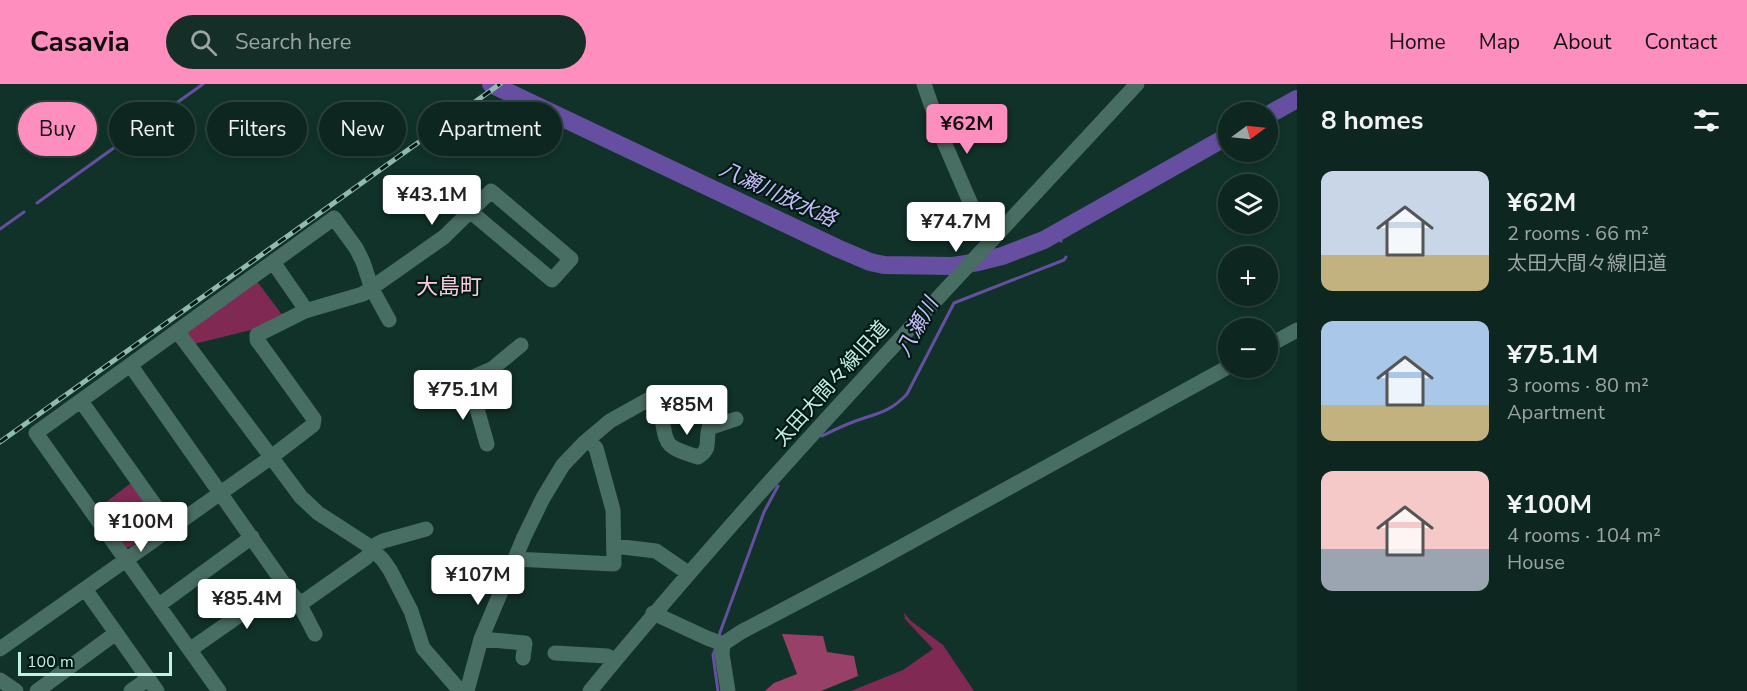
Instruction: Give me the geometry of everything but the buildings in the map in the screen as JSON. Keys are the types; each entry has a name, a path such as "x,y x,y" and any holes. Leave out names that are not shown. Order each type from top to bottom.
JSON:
{"street":[{"path":"924,84 944,142 987,244"},
{"name":"太田大間々線旧道","path":"590,691 653,613 771,479 1137,84"},
{"path":"0,649 270,458 315,423 257,340 257,335 305,311 352,299 372,289 444,237 491,191 571,259 552,280 471,212"},
{"path":"219,691 36,433 334,218 356,248 372,289 389,320"},
{"path":"273,262 305,311"},
{"path":"1278,340 1297,330"},
{"path":"177,331 300,497 318,513 373,549 390,570 411,611 423,648 460,691"},
{"path":"487,444 472,391 463,381 492,369 520,345"},
{"path":"130,366 284,584 301,602 302,609 315,634"},
{"path":"653,613 717,641 741,633 1218,373"},
{"path":"467,691 481,639 543,498 563,465 610,421 649,400 660,410 668,444 673,449 698,457 705,453 709,428 736,419"},
{"path":"81,402 171,528"},
{"path":"515,559 614,564 613,510 596,448 588,440"},
{"path":"301,602 367,557 383,541 426,529"},
{"path":"159,604 252,537"},
{"path":"614,546 656,551 688,573"},
{"path":"191,650 284,584"},
{"path":"85,589 153,685 131,691"},
{"path":"37,691 116,633"},
{"path":"481,639 525,643 523,658"},
{"path":"717,641 722,654 728,691"},
{"path":"555,653 608,656 615,660"},
{"path":"0,680 16,691"}],"shaded area":[{"path":"256,280 283,316 263,327 194,344 187,335 187,329"},
{"path":"131,483 159,523 159,527 130,547 123,548 97,509"},
{"path":"904,613 943,645 974,691 851,691 903,670 933,649 905,619"},
{"path":"782,634 823,636 827,652 854,656 858,676 821,691 765,691 774,683 797,674"}],"waterway":[{"path":"37,203 203,84"},
{"name":"八瀬川放水路","path":"491,84 837,248 870,262 884,265 953,266 1002,256 1044,240 1218,142"},
{"name":"八瀬川","path":"1278,109 1297,99"},
{"path":"0,229 24,212"},
{"name":"八瀬川","path":"1058,232 1061,241"},
{"name":"八瀬川","path":"822,436 882,412 907,394 954,303 1064,260 1066,257"},
{"name":"八瀬川","path":"718,638 764,512 778,486"},
{"name":"八瀬川","path":"716,647 713,655 718,691"}],"railway":[{"path":"0,442 500,84"}],"district":[{"name":"大島町","path":"449,286"}]}
